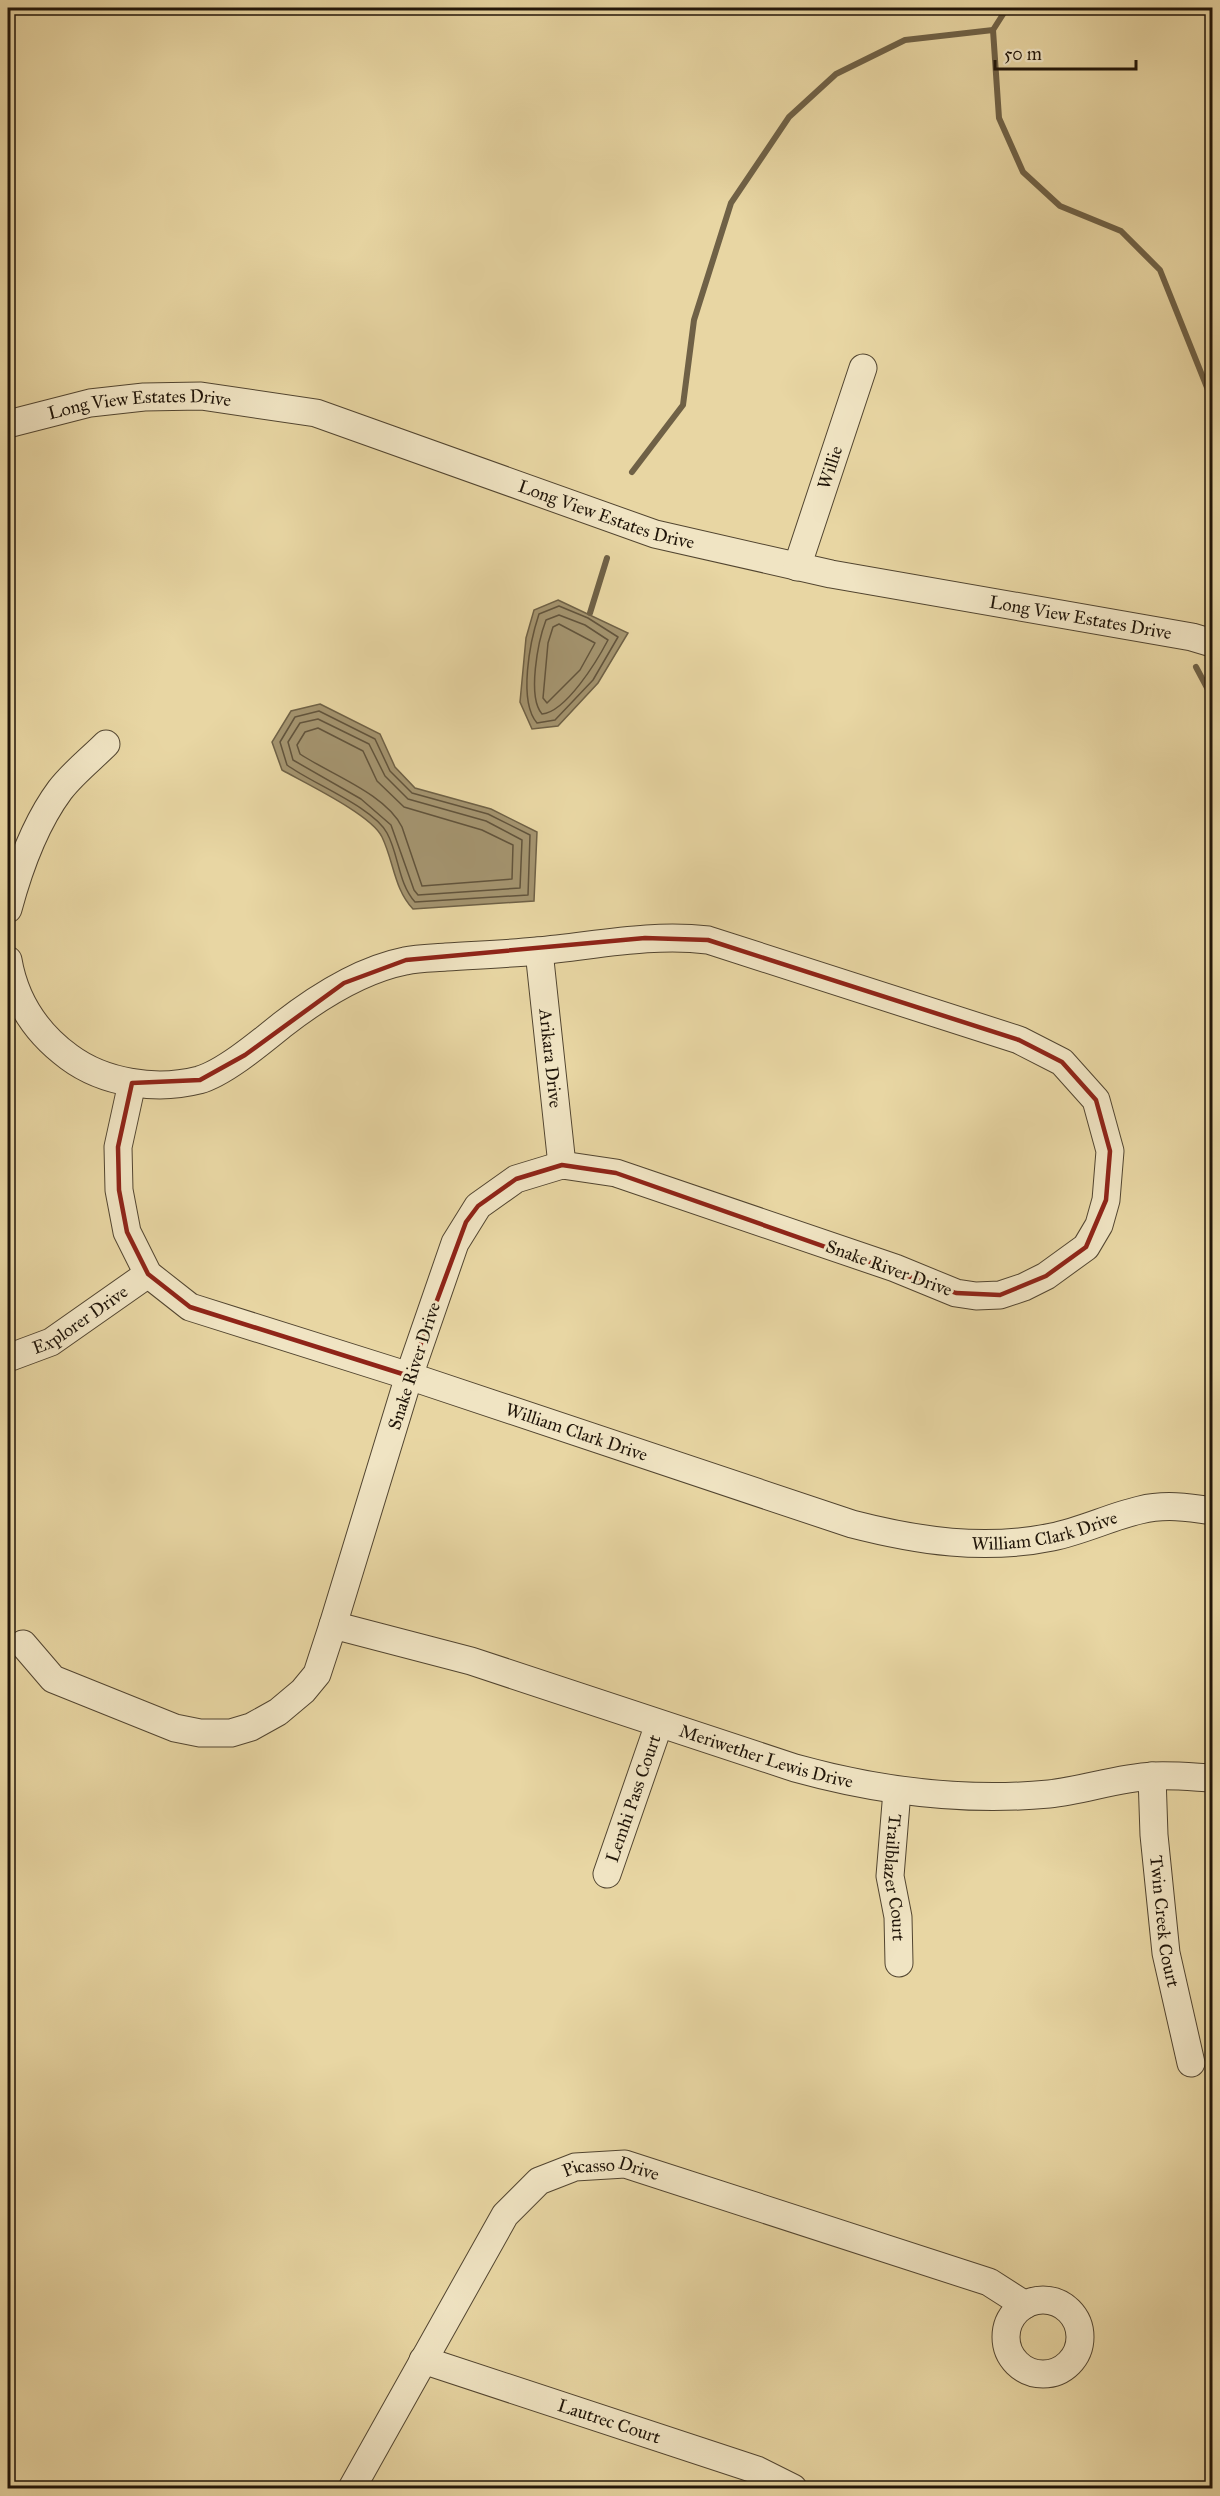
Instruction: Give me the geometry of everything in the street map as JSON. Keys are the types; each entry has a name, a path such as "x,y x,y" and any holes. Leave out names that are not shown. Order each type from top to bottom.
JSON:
{"street":[{"name":"Willie","path":"797,567 863,368"},
{"name":"Long View Estates Drive","path":"8,424 90,403 144,397 201,396 316,413 655,534 797,567 972,600 1192,637 1212,643"},
{"path":"8,909 17,876 45,813 62,788 106,744"},
{"name":"Snake River Drive","path":"8,960 11,990 34,1026 53,1045 76,1062 102,1075 132,1083 154,1085 200,1080 245,1055 294,1016 344,983 406,960 539,951 645,938 682,937 708,940 1019,1040 1062,1062 1096,1100 1110,1151 1106,1200 1099,1225 1086,1247 1046,1276 1000,1295 976,1296 956,1293 895,1268 616,1173 562,1165 516,1179 478,1206 455,1243 409,1376 317,1674 303,1691 278,1713 251,1727 231,1733 175,1728 53,1679 23,1644"},
{"name":"Arikara Drive","path":"539,951 562,1165"},
{"name":"William Clark Drive","path":"132,1083 118,1148 119,1190 127,1232 148,1274 190,1307 409,1376 852,1524 898,1536 947,1544 996,1544 1051,1537 1139,1510 1180,1505 1212,1511"},
{"name":"Explorer Drive","path":"8,1358 51,1342 148,1274"},
{"name":"Meriwether Lewis Drive","path":"333,1625 471,1661 795,1768 897,1791 1004,1796 1050,1794 1152,1776 1212,1778"},
{"name":"Lemhi Pass Court","path":"607,1874 659,1724"},
{"name":"Twin Creek Court","path":"1152,1776 1154,1835 1167,1953 1191,2063"},
{"name":"Trailblazer Court","path":"897,1791 890,1876 898,1917 899,1963"},
{"name":"Picasso Drive","path":"352,2488 505,2215 539,2181 575,2167 625,2164 990,2282 1024,2305"},
{"name":"Lautrec Court","path":"423,2360 757,2470 793,2488"}],"highlighted area":[{"path":"645,938 708,940 1019,1040 1062,1062 1096,1100 1110,1151 1106,1200 1086,1247 1046,1276 1000,1295 956,1293 616,1173 562,1165 516,1179 478,1206 466,1222 409,1376 190,1307 148,1274 127,1232 119,1190 118,1147 132,1083 200,1080 245,1055 344,983 374,971 406,960"}],"water":[{"path":"558,600 628,633 598,683 558,726 532,729 520,702 526,638 534,610"},
{"path":"320,704 380,734 395,767 415,788 491,809 537,832 534,901 413,909 402,893 386,846 376,828 337,800 282,770 272,742 291,711"}],"waterway":[{"path":"8,14 10,8"},
{"path":"1007,8 993,30 999,118 1023,172 1060,206 1121,231 1160,270 1212,400"},
{"path":"632,472 683,405 694,320 731,203 789,117 836,74 905,40 993,30"},
{"path":"590,613 607,558"},
{"path":"1209,616 1212,597"},
{"path":"1196,667 1212,697"}]}
